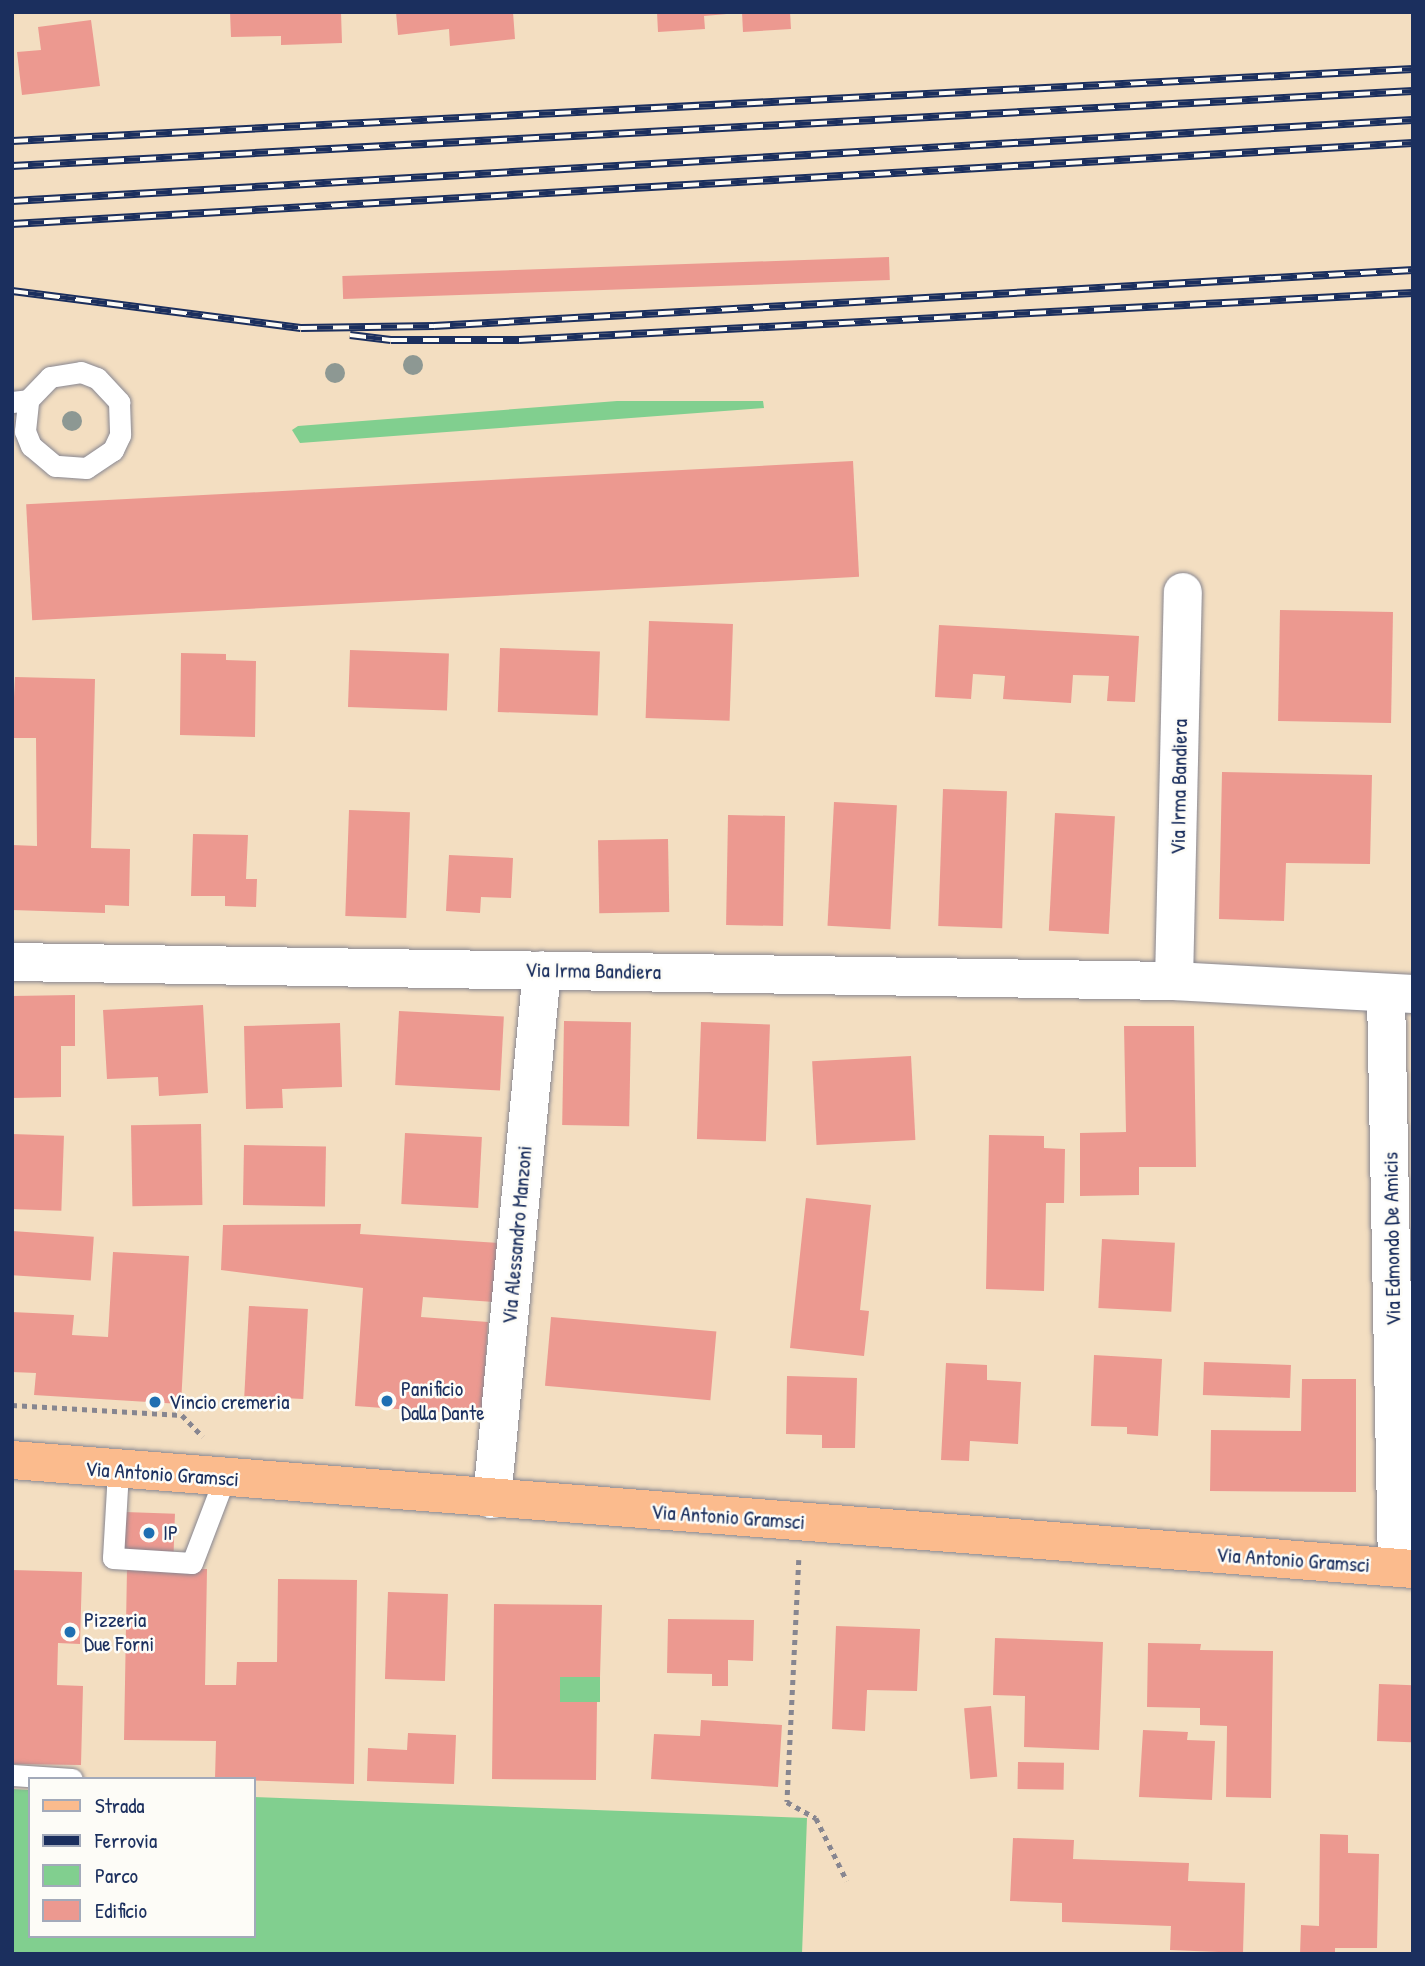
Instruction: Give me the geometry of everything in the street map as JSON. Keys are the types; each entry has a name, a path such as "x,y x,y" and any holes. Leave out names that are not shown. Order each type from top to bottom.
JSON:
{"main road":[{"name":"Via Antonio Gramsci","path":"22,1464 1405,1568"}],"street":[{"name":"Via Irma Bandiera","path":"1174,981 1183,592"},
{"name":"Via Irma Bandiera","path":"12,962 1174,981 1399,994"},
{"name":"Via Alessandro Manzoni","path":"492,1499 542,970"},
{"name":"Via Edmondo De Amicis","path":"1399,994 1405,1568"}],"lane":[{"path":"81,372 110,388 122,418 113,450 86,468 55,466 22,447 25,423 20,401 50,377 81,372"},
{"path":"118,1471 113,1558 192,1563 224,1479"},
{"path":"12,1774 48,1777"}],"path":[{"path":"799,1556 787,1802 816,1818 847,1881"}],"green space":[{"path":"617,401 763,401 764,408 300,443 292,430 298,426"},
{"path":"560,1677 600,1677 600,1702 560,1702"},
{"path":"12,1789 28,1790 28,1938 256,1938 256,1797 807,1818 802,1954 12,1954"}],"building":[{"path":"230,12 341,12 342,43 281,45 281,36 231,37"},
{"path":"396,12 513,12 515,39 450,46 449,29 398,35"},
{"path":"657,12 727,14 704,16 705,29 658,32"},
{"path":"742,12 790,12 791,29 743,32"},
{"path":"91,20 100,86 22,95 17,52 41,50 38,27"},
{"path":"889,257 890,280 343,299 342,276"},
{"path":"853,461 859,577 32,620 26,504"},
{"path":"1280,610 1393,612 1391,723 1278,721"},
{"path":"649,621 733,624 730,721 646,718"},
{"path":"939,625 1139,636 1135,702 1107,701 1109,676 1073,675 1071,703 1003,699 1005,676 973,674 971,699 935,697"},
{"path":"500,648 600,651 598,715 498,712"},
{"path":"350,650 449,653 447,710 348,707"},
{"path":"181,653 226,654 226,660 256,661 255,737 180,735"},
{"path":"15,677 95,679 91,848 130,849 129,906 105,905 105,913 12,910 12,845 37,846 36,738 12,738"},
{"path":"1222,772 1372,775 1370,864 1286,863 1284,921 1219,919"},
{"path":"943,789 1007,791 1002,928 938,926"},
{"path":"834,802 897,805 890,929 828,926"},
{"path":"349,810 410,812 406,918 345,916"},
{"path":"1055,813 1115,816 1109,934 1049,931"},
{"path":"728,815 785,816 783,926 726,925"},
{"path":"193,834 248,835 246,879 257,879 256,907 225,906 225,896 191,896"},
{"path":"668,839 669,912 599,913 598,840"},
{"path":"449,855 513,858 511,898 481,897 480,913 446,911"},
{"path":"75,995 75,1046 61,1046 61,1097 12,1098 12,996"},
{"path":"203,1005 208,1093 159,1096 158,1077 107,1079 103,1010"},
{"path":"399,1011 504,1016 500,1090 395,1085"},
{"path":"564,1021 631,1022 629,1126 562,1125"},
{"path":"701,1022 770,1024 766,1141 697,1139"},
{"path":"340,1023 342,1087 282,1089 283,1108 246,1109 244,1026"},
{"path":"1124,1026 1194,1026 1196,1167 1139,1167 1139,1195 1080,1196 1080,1133 1126,1132"},
{"path":"911,1056 915,1140 817,1145 812,1061"},
{"path":"201,1124 202,1205 132,1206 131,1125"},
{"path":"405,1133 482,1137 478,1208 401,1204"},
{"path":"12,1134 64,1136 61,1211 12,1209"},
{"path":"989,1135 1044,1136 1044,1148 1065,1149 1064,1203 1046,1203 1044,1291 986,1289"},
{"path":"244,1145 326,1146 325,1206 243,1205"},
{"path":"806,1198 871,1205 860,1310 869,1311 864,1356 790,1348"},
{"path":"361,1224 360,1234 499,1243 494,1302 423,1297 421,1317 488,1322 482,1415 355,1406 363,1288 221,1270 223,1225"},
{"path":"12,1231 94,1237 91,1281 12,1275"},
{"path":"1102,1239 1175,1243 1171,1312 1098,1308"},
{"path":"113,1252 189,1256 181,1404 34,1395 36,1373 12,1372 12,1312 74,1315 72,1335 108,1337"},
{"path":"249,1306 308,1309 303,1399 244,1396"},
{"path":"551,1317 716,1331 710,1400 545,1386"},
{"path":"1094,1355 1162,1359 1158,1436 1127,1434 1127,1427 1091,1426"},
{"path":"1204,1362 1291,1365 1290,1398 1203,1395"},
{"path":"946,1363 987,1365 987,1380 1021,1382 1018,1444 970,1441 969,1461 941,1460"},
{"path":"787,1376 857,1378 855,1448 822,1448 822,1435 786,1434"},
{"path":"1302,1379 1356,1379 1356,1492 1210,1491 1211,1430 1301,1431"},
{"name":"IP","path":"125,1512 175,1514 174,1554 124,1552"},
{"path":"127,1568 207,1569 205,1685 236,1685 237,1662 277,1662 278,1579 357,1580 354,1784 215,1777 216,1741 124,1740"},
{"path":"12,1570 82,1572 80,1644 58,1643 57,1685 83,1686 81,1765 12,1764"},
{"path":"388,1592 448,1594 445,1681 385,1679"},
{"path":"494,1604 602,1605 600,1677 560,1677 560,1702 597,1702 596,1780 492,1779"},
{"path":"668,1619 754,1620 753,1661 728,1660 728,1686 712,1686 712,1674 667,1673"},
{"path":"836,1626 920,1629 917,1691 867,1690 865,1731 832,1729"},
{"path":"995,1638 1103,1642 1099,1750 1024,1747 1025,1696 993,1695"},
{"path":"1148,1643 1201,1644 1200,1650 1273,1651 1271,1798 1226,1797 1227,1726 1200,1725 1200,1708 1147,1707"},
{"path":"1379,1684 1413,1685 1411,1742 1377,1741"},
{"path":"991,1706 997,1777 970,1779 964,1708"},
{"path":"701,1720 782,1725 778,1787 651,1779 654,1734 700,1736"},
{"path":"1143,1730 1188,1732 1187,1740 1215,1741 1212,1800 1139,1797"},
{"path":"408,1733 456,1735 454,1784 367,1781 368,1748 407,1750"},
{"path":"1018,1762 1064,1763 1064,1790 1018,1789"},
{"path":"1320,1834 1348,1835 1348,1853 1379,1854 1377,1948 1335,1948 1335,1954 1300,1954 1301,1925 1319,1926"},
{"path":"1013,1838 1074,1840 1073,1859 1189,1863 1188,1881 1245,1883 1243,1953 1170,1950 1171,1926 1062,1922 1062,1903 1010,1901"}],"railway":[{"path":"12,141 1413,69"},
{"path":"12,166 1413,91"},
{"path":"12,201 1413,120"},
{"path":"12,224 1413,143"},
{"path":"12,291 301,328 434,326 1413,270"},
{"path":"350,335 391,340 519,340 1413,293"}],"place":[{"name":"Panificio Dalla Dante","path":"387,1401"},
{"name":"Vincio cremeria","path":"155,1402"},
{"name":"IP","path":"149,1533"},
{"name":"Pizzeria Due Forni","path":"70,1632"}]}
